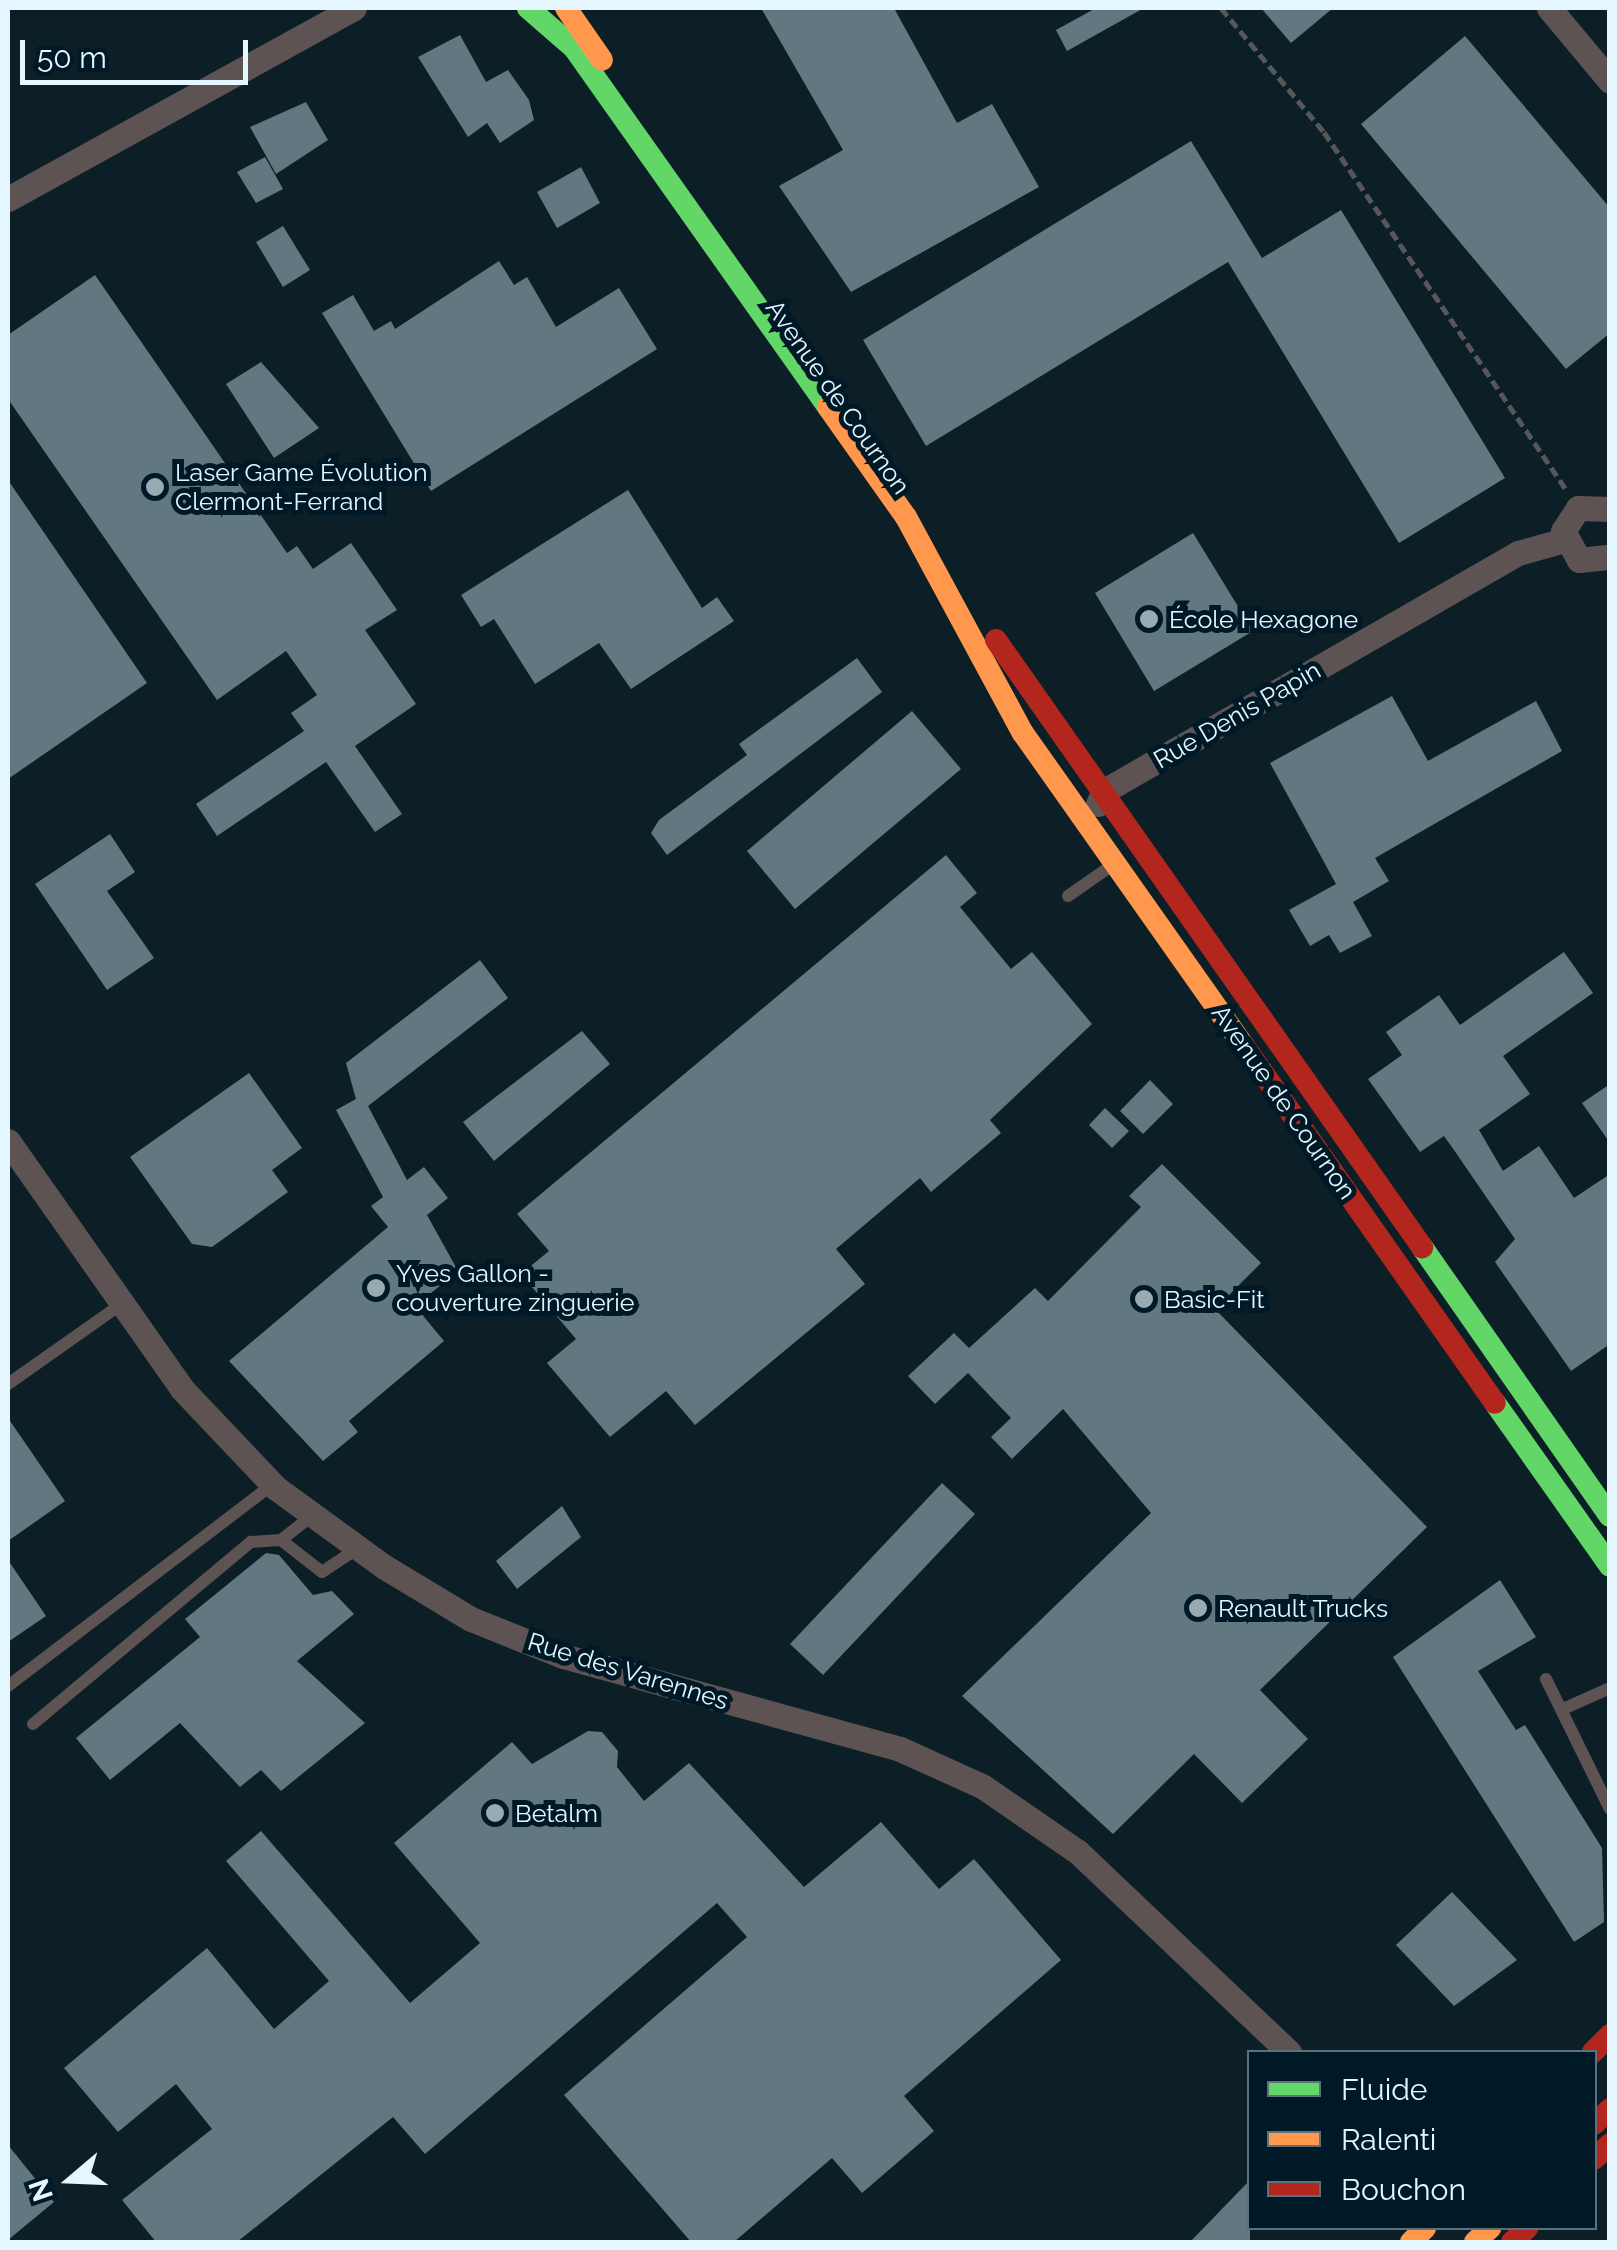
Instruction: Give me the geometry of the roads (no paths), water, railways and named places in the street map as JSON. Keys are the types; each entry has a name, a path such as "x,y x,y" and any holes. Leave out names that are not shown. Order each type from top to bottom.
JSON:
{"main road":[{"name":"Avenue de Cournon","path":"528,8 551,36 574,48 906,518 972,630 1023,733 1610,1566"},
{"name":"Avenue de Cournon","path":"566,8 1104,791 1610,1516"}],"street":[{"path":"8,199 354,8"},
{"path":"1549,8 1610,81"},
{"path":"1608,563 1580,560 1564,540 1578,508 1610,509"},
{"name":"Rue Denis Papin","path":"1104,791 1518,553 1564,540"},
{"name":"Avenue de Cournon","path":"972,630 1080,786 1104,791"},
{"path":"1088,827 1104,791"},
{"name":"Rue des Varennes","path":"8,1141 120,1305 272,1484 358,1548 471,1619 563,1656 900,1749 982,1786 1078,1852 1287,2050"}],"lane":[{"path":"551,36 886,514 1023,733"},
{"path":"1068,896 1114,864 1139,868 1197,945 1218,952"},
{"path":"8,1384 120,1305"},
{"path":"8,1686 272,1484"},
{"path":"33,1724 251,1542 280,1540 313,1516"},
{"path":"280,1540 322,1572 358,1548"},
{"path":"1546,1680 1604,1767 1610,1809"},
{"path":"1563,1709 1610,1688"}],"place":[{"name":"Laser Game Évolution Clermont-Ferrand","path":"155,487"},
{"name":"École Hexagone","path":"1149,619"},
{"name":"Yves Gallon - couverture zinguerie","path":"376,1288"},
{"name":"Basic-Fit","path":"1144,1299"},
{"name":"Renault Trucks","path":"1198,1608"},
{"name":"Betalm","path":"495,1813"}]}
